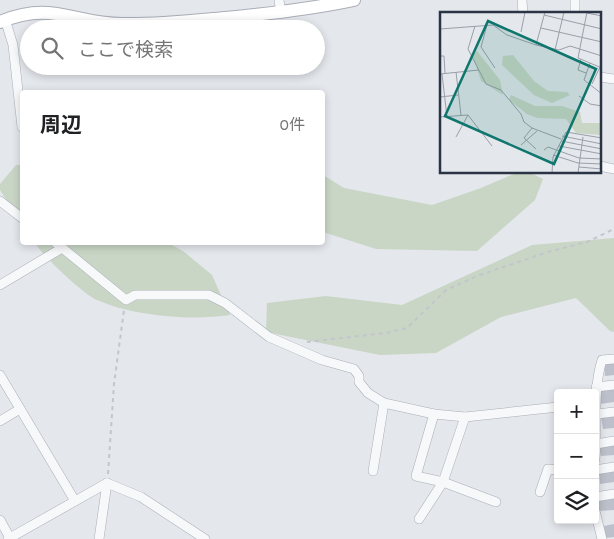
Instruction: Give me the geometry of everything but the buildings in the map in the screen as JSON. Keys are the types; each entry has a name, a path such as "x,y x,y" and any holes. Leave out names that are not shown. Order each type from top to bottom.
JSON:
{"street":[{"path":"189,20 280,6 354,0"},
{"path":"20,109 13,45 2,20 32,10 52,10 92,20"},
{"path":"0,201 20,216"},
{"path":"0,284 58,245 126,300 135,295 210,296 225,303 269,337 322,360 354,369 359,376 359,382 368,393 384,403 434,414 465,417 554,407"},
{"path":"614,359 602,360 596,387 614,385"},
{"path":"0,375 75,500"},
{"path":"373,471 384,403"},
{"path":"0,421 20,409"},
{"path":"599,414 614,412"},
{"path":"434,414 416,476 443,482 496,502"},
{"path":"419,519 443,482 465,417"},
{"path":"599,444 614,441"},
{"path":"599,470 614,468"},
{"path":"540,492 548,469 554,470"},
{"path":"0,520 9,538 107,483"},
{"path":"99,539 107,483"},
{"path":"107,483 141,497 205,539"},
{"path":"599,496 614,494"},
{"path":"598,524 602,539"}],"path":[{"path":"289,346 306,342 386,333 406,328 446,290 477,276 551,251 586,242 614,229"},
{"path":"107,483 114,384 126,300"}],"green space":[{"path":"16,165 20,165 20,221 0,190 0,184"},
{"path":"514,174 533,174 543,179 535,200 477,251 376,249 325,233 325,176 344,188 432,205"},
{"path":"614,238 614,332 610,331 576,298 501,317 436,353 380,355 266,332 267,303 326,296 402,305 532,245"},
{"path":"36,245 172,245 183,251 212,275 230,315 215,317 162,316 127,310 111,305 97,300 73,283"}]}
